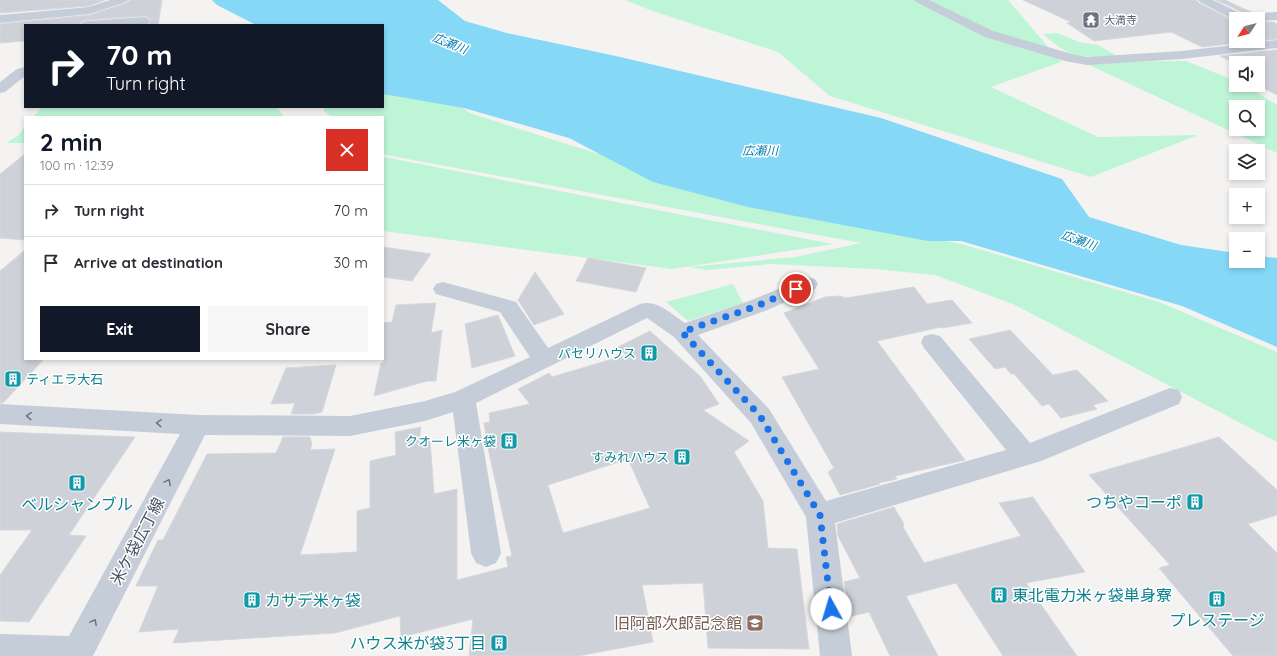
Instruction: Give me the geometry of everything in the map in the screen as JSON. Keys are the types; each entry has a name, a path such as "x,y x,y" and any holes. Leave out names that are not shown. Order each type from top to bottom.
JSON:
{"street":[{"path":"0,19 90,10 122,0"},
{"path":"920,0 989,34 1070,58 1087,60 1182,55 1269,34"},
{"path":"1204,0 1229,12"},
{"path":"1265,17 1277,16"},
{"path":"98,24 144,20"},
{"path":"0,89 24,71"},
{"path":"682,332 757,306 808,284"},
{"path":"443,289 508,307 544,360"},
{"path":"0,414 198,425 350,426 425,411 463,399 648,309 682,332 760,416 820,515 836,656"},
{"path":"932,342 1026,455"},
{"path":"820,515 1026,455 1170,397"},
{"path":"463,399 486,553"},
{"name":"米ケ袋広丁線","path":"77,654 198,425"},
{"path":"0,650 77,654"}],"green space":[{"path":"625,0 1008,0 1061,62 991,87 1098,137 1198,135 1091,177 830,96 778,52 650,10"},
{"path":"1057,33 1079,42 1098,45 1117,56 1093,57 1069,53 1061,49 1043,34"},
{"path":"1186,61 1229,78 1229,92 1256,92 1277,105 1277,153 1265,147 1265,144 1258,144 1241,136 1265,136 1265,100 1229,100 1229,130 1083,62"},
{"path":"384,82 444,94 470,113 725,192 965,245 1159,302 1277,352 1277,442 1013,304 935,275 875,269 771,264 707,270 688,267 795,257 861,243 386,155 384,153 384,116 331,116 324,111 324,108 384,108"},
{"path":"41,108 278,108 283,116 34,116"},
{"path":"24,128 24,143 6,143 19,135"},
{"path":"384,157 833,244 672,269 384,231"},
{"path":"733,284 743,303 688,321 666,302"}],"water":[{"name":"広瀬川","path":"212,0 438,0 465,21 507,33 616,56 881,118 1062,179 1089,217 1181,245 1229,252 1229,268 1265,268 1265,257 1277,258 1277,347 1182,306 961,241 928,241 748,207 653,182 569,138 464,108 384,94 384,24 254,24 217,5"}],"building":[{"path":"0,0 105,0 89,6 0,13"},
{"path":"130,0 162,0 158,24 149,24 151,20 144,16 87,20 82,21 80,24 24,24 24,41 0,43 0,24 90,15 126,3"},
{"path":"1023,0 1196,0 1229,18 1229,44 1202,47 1171,32 1094,41 1067,23 1071,22"},
{"path":"1216,0 1225,0 1251,12 1242,12"},
{"path":"1265,22 1273,22 1277,24 1277,39 1265,40"},
{"path":"1277,50 1277,95 1265,89 1265,56 1229,56 1229,60 1220,56"},
{"path":"24,155 24,240 0,238 0,174"},
{"path":"384,247 431,254 412,281 384,277"},
{"path":"24,251 24,360 43,360 3,403 0,403 0,271"},
{"path":"588,258 646,268 636,292 576,281"},
{"path":"535,272 564,314 534,325 518,300"},
{"path":"914,287 927,304 952,300 972,323 941,327 877,341 965,460 895,476 897,479 840,495 828,472 834,468 782,377 819,369 784,313 825,297 839,296 846,298"},
{"path":"436,303 431,333 442,330 436,381 427,381 374,396 381,363 383,363 384,360 384,323 392,322 396,305"},
{"path":"498,315 515,356 472,368 465,324"},
{"path":"1010,330 1053,375 1077,370 1108,401 1093,405 1097,409 1061,418 1049,404 1042,406 1014,374 1011,374 1005,367 995,369 969,339"},
{"path":"650,331 700,376 719,404 703,410 749,441 734,452 763,501 768,548 797,549 809,649 708,648 703,583 642,585 653,642 578,656 469,656 473,619 401,637 400,616 335,633 173,643 179,629 139,632 158,586 136,586 158,540 163,540 207,454 276,453 283,437 310,437 312,445 310,450 335,449 300,555 357,552 357,511 370,508 370,461 396,455 395,432 421,427 419,442 430,440 434,494 457,489 457,580 508,567 506,557 512,556 489,453 484,423 490,422 489,413 530,404 518,389 549,373 552,377 626,355 618,347","holes":["628,459 650,508 563,533 548,485"]},
{"path":"336,365 322,412 313,414 291,414 295,403 271,404 286,368"},
{"path":"0,432 135,437 69,535 86,536 29,622 0,621 0,575 32,530 0,530"},
{"path":"1219,437 1277,490 1277,515 1248,524 1277,553 1277,656 1233,656 1159,568 1170,565 1089,475"},
{"path":"1033,497 1085,572 1026,583 1077,656 1003,656 956,583 906,596 938,656 890,656 869,612 852,616 847,605 844,582 860,578 838,536 837,524 894,507 904,524 903,527 924,563 1021,536 999,503"}],"place":[{"name":"大満寺","path":"1091,20"},
{"name":"パセリハウス","path":"649,353"},
{"name":"ティエラ大石","path":"13,379"},
{"name":"クオーレ米ヶ袋","path":"509,441"},
{"name":"すみれハウス","path":"682,457"},
{"name":"ベルシャンブル","path":"77,483"},
{"name":"つちやコーポ","path":"1195,502"},
{"name":"東北電力米ヶ袋単身寮","path":"999,595"},
{"name":"プレステージ","path":"1217,599"},
{"name":"カサデ米ヶ袋","path":"252,600"},
{"name":"旧阿部次郎記念館","path":"755,623"},
{"name":"ハウス米が袋3丁目","path":"499,643"}],"route":[{"path":"796,289 757,306 682,332 760,416 820,515 831,609"}]}
